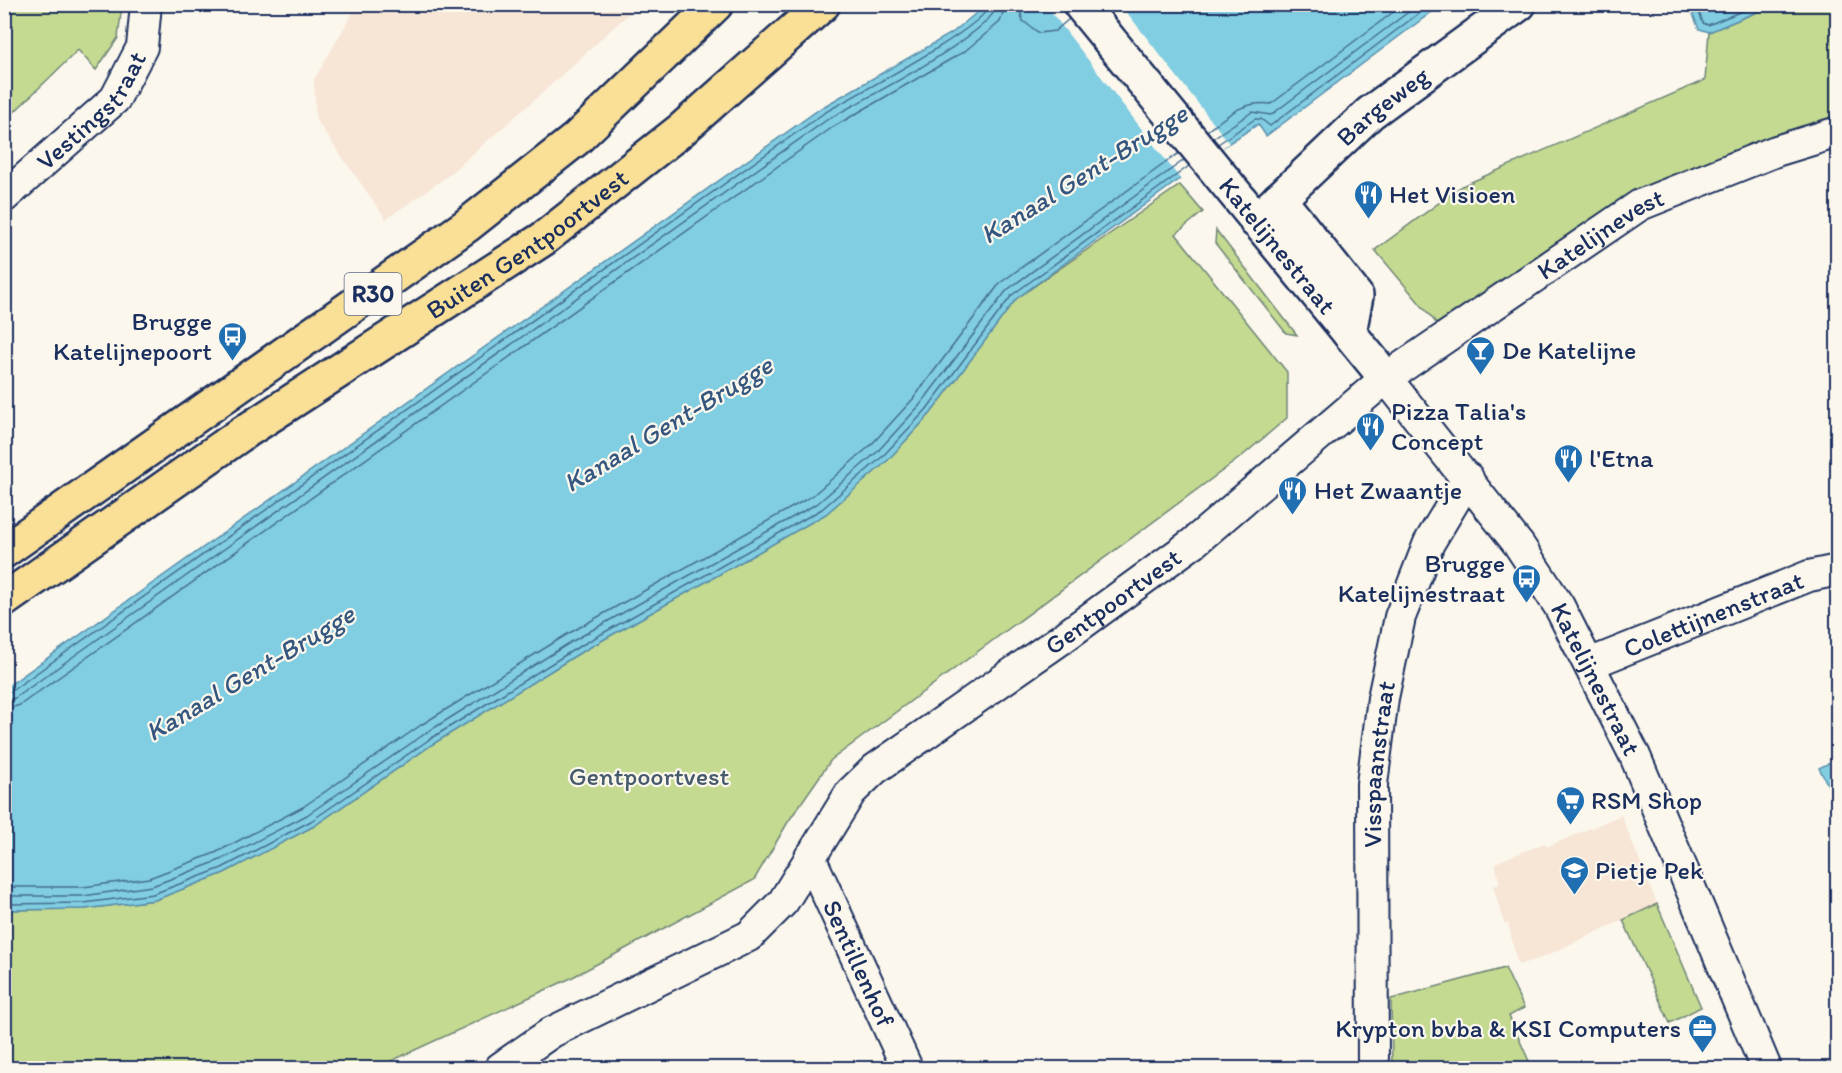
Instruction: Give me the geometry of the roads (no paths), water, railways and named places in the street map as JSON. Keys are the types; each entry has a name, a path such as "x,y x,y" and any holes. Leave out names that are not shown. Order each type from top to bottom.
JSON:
{"main road":[{"name":"Buiten Gentpoortvest","path":"4,551 466,226 576,139 716,4"},
{"name":"Buiten Gentpoortvest","path":"4,600 240,435 543,239 681,130 823,4"}],"street":[{"name":"Vestingstraat","path":"4,197 115,99 142,47 146,4"},
{"name":"Katelijnestraat","path":"1080,4 1207,160 1268,210 1356,296 1348,333 1468,478 1519,545 1559,606 1635,756 1766,1068"},
{"name":"Bargeweg","path":"1268,210 1370,113 1519,4"},
{"name":"Katelijnevest","path":"1386,378 1640,205 1776,151 1838,132"},
{"name":"Gentpoortvest","path":"500,1068 552,1032 748,936 783,902 851,792 875,769 1192,543 1386,378"},
{"name":"Visspaanstraat","path":"1373,1068 1372,784 1383,698 1400,617 1420,564 1429,543 1468,478"},
{"name":"Colettijnenstraat","path":"1589,664 1809,576 1838,570"},
{"name":"Sentillenhof","path":"810,857 907,1068"}],"water":[{"name":"Kanaal Gent-Brugge","path":"1053,4 1441,5 1266,136 1258,124 1016,299 931,413 887,461 826,514 578,654 433,744 314,826 224,873 155,900 85,909 5,910 4,689 821,108 952,33 986,5 1038,5 1044,11"},
{"path":"1689,5 1768,5 1764,9 1709,32 1699,29"},
{"path":"1837,759 1837,790 1832,793 1819,768"}],"place":[{"name":"Het Visioen","path":"1368,220"},
{"name":"Brugge Katelijnepoort","path":"233,362"},
{"name":"De Katelijne","path":"1481,376"},
{"name":"Pizza Talia's Concept","path":"1370,452"},
{"name":"l'Etna","path":"1568,484"},
{"name":"Het Zwaantje","path":"1293,516"},
{"name":"Brugge Katelijnestraat","path":"1526,604"},
{"name":"RSM Shop","path":"1570,826"},
{"name":"Pietje Pek","path":"1574,896"},
{"name":"Krypton bvba & KSI Computers","path":"1702,1054"}]}
